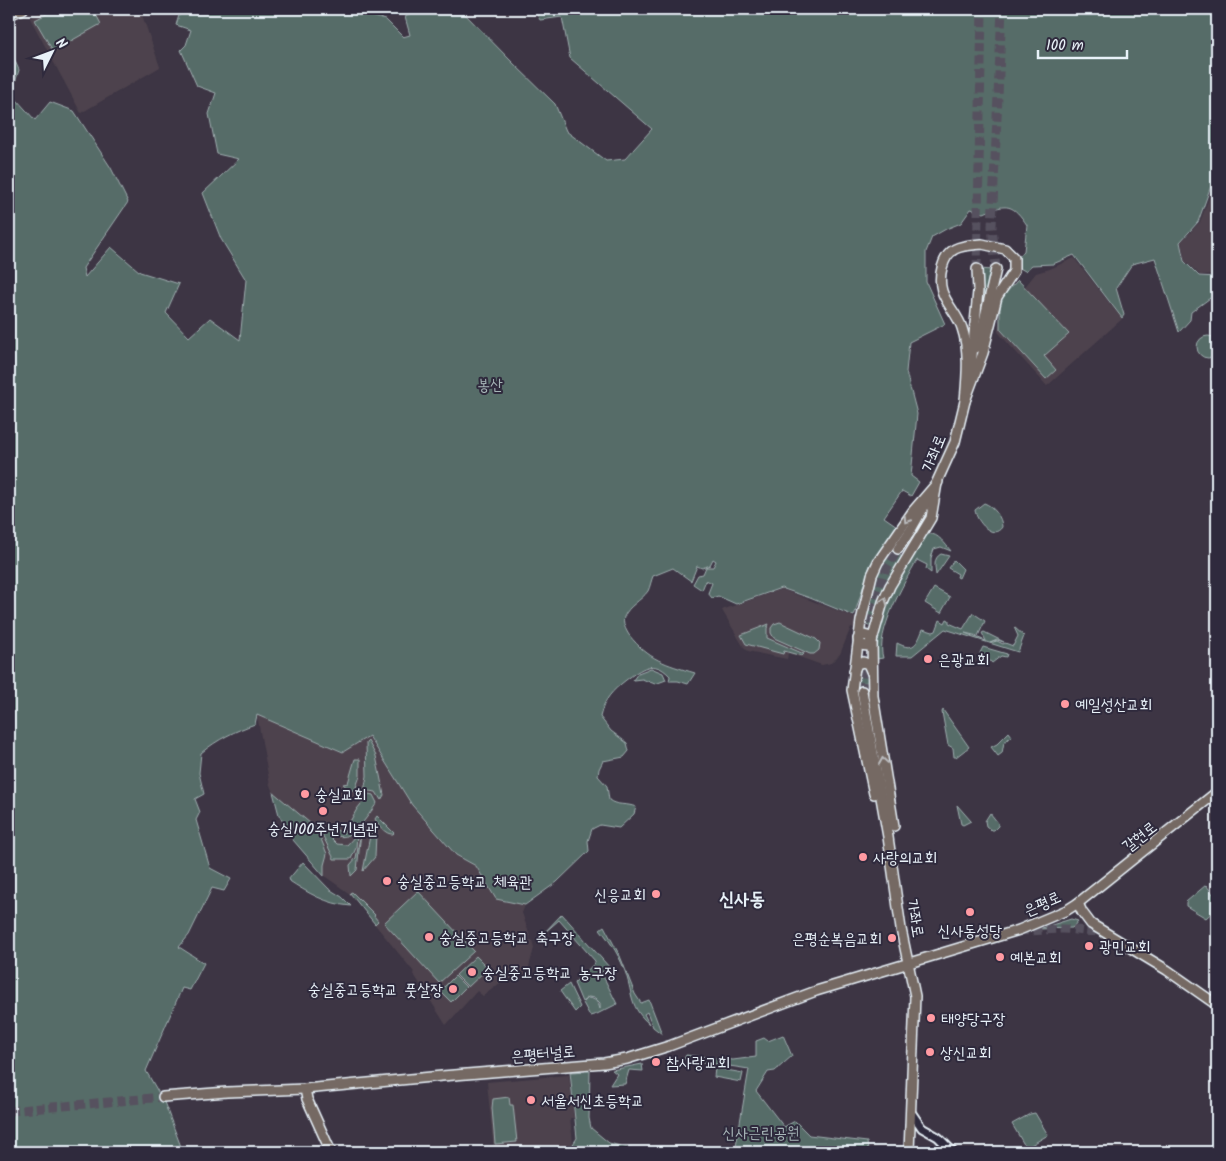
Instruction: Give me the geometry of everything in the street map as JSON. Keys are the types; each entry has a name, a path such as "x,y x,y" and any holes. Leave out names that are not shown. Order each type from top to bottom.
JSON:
{"main road":[{"path":"9,15 23,9"},
{"path":"982,244 990,245 1005,249 1014,258 1014,271 997,297 983,353 965,402 968,365 963,329 942,291 941,276 947,256 954,250 982,244"},
{"name":"가좌로","path":"898,549 938,482 955,442 965,402 972,360 978,291 977,269"},
{"name":"가좌로","path":"972,360 981,334 996,269"},
{"path":"890,827 877,808 852,690 858,639 872,575 878,562 913,510 938,482"},
{"path":"890,827 873,696 872,642 883,602 890,586 931,518 938,482"},
{"path":"861,621 864,627 869,628 876,626 878,622"},
{"path":"858,639 858,642 863,645 868,646 872,642"},
{"path":"853,676 857,664 863,662 868,664 873,678"},
{"name":"가좌로","path":"862,691 890,827 901,925 915,1004 908,1152"},
{"name":"갈현로","path":"1078,903 1217,792"},
{"name":"은평로","path":"909,963 1019,930 1067,910 1078,903 1091,924 1160,966 1217,1005"},
{"name":"은평터널로","path":"163,1097 305,1089 604,1063 627,1059 816,991 909,963"},
{"path":"305,1089 307,1099 331,1152"}],"street":[{"path":"911,1112 922,1128 938,1137 953,1152"}],"shaded area":[{"path":"47,9 140,9 160,67 81,113 30,18"},
{"path":"1217,176 1217,274 1200,275 1185,261 1181,242 1200,222"},
{"path":"1074,258 1122,319 1047,386 998,332 1001,305 1024,288 1036,273"},
{"path":"781,589 859,619 856,629 851,627 840,654 831,663 822,665 788,653 787,659 748,651 743,646 722,610"},
{"path":"257,715 343,752 368,736 412,805 456,855 476,866 496,899 525,905 522,913 530,936 529,940 532,940 534,948 527,974 500,983 483,996 477,991 446,1025 414,972 350,894 326,877 303,850 284,820 270,785"},
{"name":"서울서신초등학교","path":"569,1075 574,1118 570,1118 573,1143 567,1152 494,1152 487,1082"}],"green space":[{"path":"56,9 93,9 101,24 53,51 35,20"},
{"name":"봉산","path":"181,9 371,9 371,16 386,20 403,37 410,35 405,17 421,9 460,9 555,104 566,131 606,161 625,159 652,129 570,58 562,17 540,20 534,9 1217,9 1217,169 1198,222 1180,242 1184,261 1199,276 1217,277 1217,293 1191,312 1190,320 1179,332 1155,258 1132,264 1116,288 1124,315 1122,318 1074,255 1053,264 1032,265 1025,271 1018,267 1016,260 1024,251 1027,225 1018,213 1009,207 998,208 984,213 971,209 961,223 932,237 926,252 926,282 945,324 909,342 906,372 917,414 911,476 919,482 911,496 902,491 884,517 897,526 870,565 854,616 781,588 736,604 718,596 712,598 708,593 712,583 706,580 702,590 693,584 698,575 703,574 706,567 713,567 716,561 713,559 710,565 702,568 697,566 691,581 673,568 653,576 648,591 629,609 624,617 626,629 636,643 651,656 666,664 695,673 688,684 669,681 670,676 658,667 647,667 626,680 609,696 600,717 611,731 627,743 629,751 624,757 603,761 598,776 607,786 609,800 636,807 634,814 619,828 600,825 592,829 588,841 589,851 557,882 525,905 496,899 476,866 456,855 412,805 369,736 343,752 257,715 255,724 227,736 207,748 201,753 199,773 204,794 195,799 200,812 196,820 210,868 231,879 224,891 212,888 189,935 179,947 204,963 190,990 182,988 146,1071 164,1102 183,1152 9,1152 9,102 16,99 35,120 50,102 74,111 111,168 128,202 83,268 85,277 111,247 140,272 179,284 166,313 189,337 210,318 240,340 246,280 221,239 203,193 239,159 217,154 209,114 216,93 197,86 181,50 186,45 191,30 176,25"},
{"path":"9,48 19,70 13,89 9,94"},
{"path":"981,269 991,270 980,321"},
{"path":"1018,280 1069,334 1044,356 1056,370 1046,379 1000,329 1000,299"},
{"path":"1208,336 1216,339 1219,347 1216,355 1208,358 1200,355 1197,347 1200,339"},
{"path":"984,503 991,507 999,516 1002,527 998,531 994,532 985,528 978,519 975,510"},
{"path":"929,534 938,537 951,551 941,547 934,549 931,558 931,573 926,569 927,565 917,560 892,608 883,635 883,658 877,659 879,632 886,607 918,545"},
{"path":"891,550 904,558 874,625 868,626 864,622 876,572"},
{"path":"941,554 949,556 936,575 936,560"},
{"path":"954,560 963,569 959,578 957,577 958,574 948,568"},
{"path":"934,588 950,597 941,613 925,603"},
{"path":"973,613 985,621 978,636 965,633 986,641 982,633 984,632 1004,642 997,640 990,643 997,641 1013,646 1018,636 1014,627 1024,636 1018,652 945,629 912,656 896,656 897,643 907,647 914,645 923,629 936,631 940,620 945,623 947,619 949,623 963,629"},
{"path":"780,622 816,639 820,643 819,650 814,654 810,654 774,638 771,628 774,624"},
{"path":"769,624 767,638 804,654 802,656 784,651 783,654 746,644 741,635"},
{"path":"983,647 1007,654 1006,657 1001,656 992,663 986,656 982,659 980,653"},
{"path":"861,665 867,667 870,682 854,683"},
{"path":"651,668 663,673 666,680 655,684 642,679 633,680 638,673"},
{"path":"943,710 969,747 956,757 954,757 953,748 948,745"},
{"path":"1009,732 1012,736 1004,742 1002,753 998,756 991,747 997,744"},
{"path":"368,741 376,756 384,795 381,800 376,792 369,791 363,796 367,776 366,743"},
{"path":"355,759 360,759 360,776 355,790 350,790 343,784 348,783"},
{"path":"273,792 317,829 327,854 324,876 293,840 279,815"},
{"path":"369,794 373,795 377,803 358,828 346,836 340,837 334,834 335,829 343,834 357,809"},
{"path":"957,805 971,821 963,825 961,824"},
{"path":"990,813 998,823 994,830 986,826 985,821"},
{"path":"377,816 393,834 387,833 382,829 375,819"},
{"path":"372,829 376,833 375,857 363,871 371,831"},
{"path":"321,832 329,832 331,838 337,844 347,845 357,834 356,848 351,859 334,859"},
{"path":"361,832 357,870 351,876 350,865 356,858"},
{"path":"303,862 329,889 342,897 351,906 325,900 288,880"},
{"path":"1206,885 1217,899 1217,908 1206,918 1186,906 1186,902"},
{"name":"숭실중고등학교 축구장","path":"418,891 474,951 439,983 384,923"},
{"path":"352,892 375,915 378,921 375,924 350,893"},
{"path":"562,914 610,968 601,972 617,1004 597,1014 590,1016 583,1003 588,998 593,999 600,1009 600,1003 595,998 588,997 582,1002 574,983 595,961 559,920 544,933"},
{"path":"1071,919 1078,921 1072,928 1039,929"},
{"path":"604,926 620,956 635,994 641,1003 649,1000 662,1034 653,1027 647,1012 644,1014 649,1024 635,1007 621,962 612,945 600,929"},
{"name":"숭실중고등학교 농구장","path":"476,956 488,968 468,987 456,975"},
{"name":"숭실중고등학교 풋살장","path":"455,976 466,987 451,1002 440,991"},
{"path":"569,984 580,1007 575,1012 560,991"},
{"name":"신사근린공원","path":"783,1035 792,1056 775,1071 768,1072 756,1091 784,1127 795,1121 809,1135 867,1142 868,1152 735,1152 749,1069 684,1059 686,1055 733,1060 756,1057 756,1041 764,1038 768,1041"},
{"path":"642,1064 643,1071 629,1070 625,1084 610,1085 617,1074 612,1070"},
{"path":"715,1068 743,1073 741,1082 714,1077"},
{"path":"590,1071 589,1118 591,1128 609,1143 643,1152 568,1152 577,1138 570,1072"},
{"path":"509,1097 510,1105 513,1105 517,1142 495,1144 493,1099"},
{"path":"1035,1113 1048,1135 1026,1148 1012,1124"}],"tunnel":[{"path":"977,269 982,9"},
{"path":"996,269 992,226 1002,9"},
{"path":"862,691 867,623 885,571 898,549"},
{"path":"1019,930 1062,929 1102,931"},
{"path":"9,1111 163,1097"}],"place":[{"name":"은광교회","path":"928,659"},
{"name":"예일성산교회","path":"1065,704"},
{"name":"숭실교회","path":"305,794"},
{"name":"숭실100주년기념관","path":"323,811"},
{"name":"사랑의교회","path":"863,857"},
{"name":"숭실중고등학교 체육관","path":"387,881"},
{"name":"신응교회","path":"656,894"},
{"name":"신사동성당","path":"970,912"},
{"name":"숭실중고등학교 축구장","path":"429,937"},
{"name":"은평순복음교회","path":"892,938"},
{"name":"광민교회","path":"1089,946"},
{"name":"예본교회","path":"1000,957"},
{"name":"숭실중고등학교 농구장","path":"472,972"},
{"name":"숭실중고등학교 풋살장","path":"453,989"},
{"name":"태양당구장","path":"931,1018"},
{"name":"상신교회","path":"930,1052"},
{"name":"참사랑교회","path":"656,1062"},
{"name":"서울서신초등학교","path":"531,1100"}],"district":[{"name":"신사동","path":"742,898"}]}
